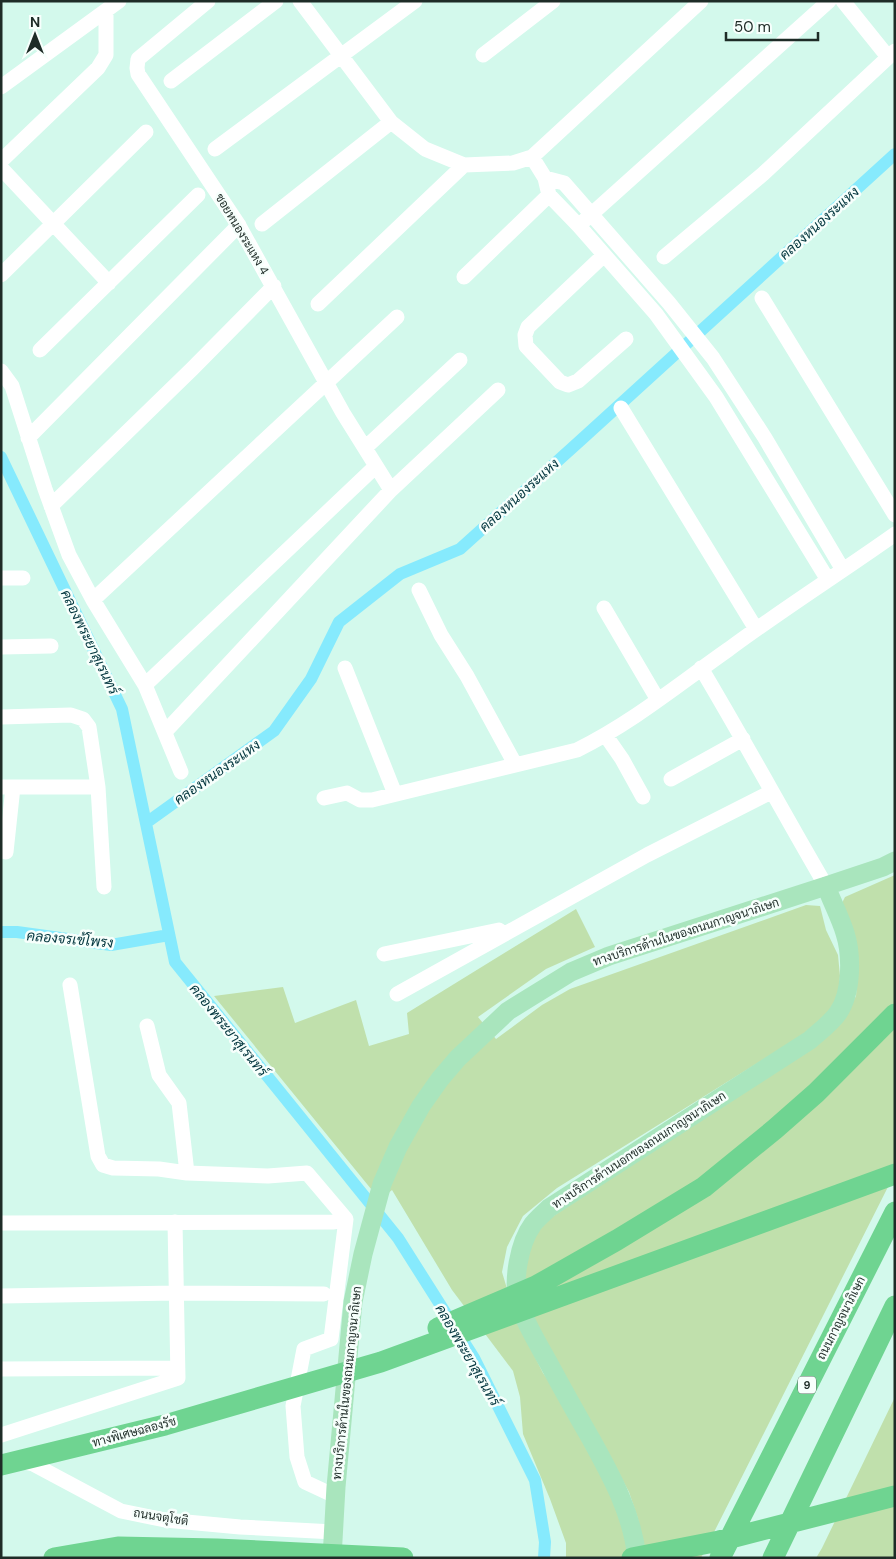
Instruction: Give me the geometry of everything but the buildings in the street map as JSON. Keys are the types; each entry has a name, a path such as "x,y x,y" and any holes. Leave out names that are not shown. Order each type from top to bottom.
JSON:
{"highway":[{"path":"265,1395 438,1328 536,1286 618,1240 704,1187 775,1130 816,1093 895,1014"},
{"path":"265,1395 417,1350 895,1174"},
{"name":"ถนนกาญจนาภิเษก","path":"720,1558 895,1212"},
{"path":"773,1558 895,1306"},
{"name":"ทางพิเศษฉลองรัช","path":"1,1465 165,1425 265,1395"},
{"path":"632,1558 719,1541 895,1496"},
{"path":"54,1558 118,1547 217,1549 403,1558"}],"main road":[{"name":"ทางบริการด้านในของถนนกาญจนาภิเษก","path":"332,1558 335,1491 353,1302 370,1225 382,1184 398,1147 421,1106 440,1079 458,1058 508,1011 571,972 608,956 884,867 895,861"},
{"name":"ทางบริการด้านนอกของถนนกาญจนาภิเษก","path":"637,1558 635,1540 629,1518 617,1486 537,1343 519,1304 517,1282 524,1242 533,1225 549,1208 810,1040 828,1025 840,1011 849,982 850,969 846,935 826,886"}],"street":[{"path":"1,87 120,1"},
{"name":"ซอยหนองระแหง 4","path":"208,1 138,59 138,74 239,225 343,413 391,490"},
{"path":"171,81 276,1"},
{"path":"300,1 391,122 425,149 464,165 512,163 532,156 700,1"},
{"path":"216,149 415,1"},
{"path":"483,55 553,1"},
{"path":"579,226 830,1"},
{"path":"664,257 763,174 892,54 843,1"},
{"path":"1,161 98,68 106,55 106,11"},
{"path":"262,224 391,122"},
{"path":"1,275 146,132"},
{"path":"532,156 545,178 549,195 579,226 656,314 692,362 716,397 828,580"},
{"path":"318,304 464,165"},
{"path":"1,168 108,283"},
{"path":"545,178 564,183 669,303 708,352 765,438 843,570"},
{"path":"464,277 549,195"},
{"path":"40,350 198,196"},
{"path":"28,438 239,225"},
{"path":"604,255 528,327 525,336 526,346 560,382 568,385 578,380 626,339"},
{"path":"51,506 274,286"},
{"path":"762,298 895,515"},
{"path":"656,314 669,303"},
{"path":"93,600 326,381 397,317"},
{"path":"365,448 460,360"},
{"path":"1,371 12,386 69,555 93,600 145,685 181,772"},
{"path":"716,397 731,385"},
{"path":"165,732 391,490 498,390"},
{"path":"622,408 756,629"},
{"path":"145,685 376,466"},
{"path":"324,798 347,793 360,800 372,800 578,750 606,736 646,710 756,629 895,534"},
{"path":"1,578 23,578"},
{"path":"418,590 441,635 467,676 514,764"},
{"path":"604,608 658,700"},
{"path":"1,647 51,646"},
{"path":"345,668 395,794"},
{"path":"702,668 826,886"},
{"path":"1,717 71,715 83,719 89,727 98,787 104,887"},
{"path":"606,736 622,759 643,797"},
{"path":"671,779 743,739"},
{"path":"6,852 7,787 98,787"},
{"path":"397,994 644,850 770,789"},
{"path":"384,954 501,934"},
{"path":"70,984 98,1156 103,1165 113,1168 159,1169 187,1173 268,1176 307,1173 346,1219 331,1339 304,1349 293,1406 298,1457 305,1482 335,1491"},
{"path":"147,1026 159,1075 179,1103 187,1173"},
{"path":"1,1435 178,1378 175,1222"},
{"path":"1,1223 334,1222"},
{"path":"1,1296 176,1293 324,1294"},
{"path":"1,1368 177,1368"},
{"name":"ถนนจตุโชติ","path":"1,1456 33,1464 121,1511 165,1520 334,1532"},
{"path":"240,1526 280,1558"}],"green space":[{"path":"895,875 895,1173 701,1558 642,1558 638,1519 629,1492 534,1319 523,1277 533,1238 545,1222 845,1017 856,996 857,981 841,905 845,897"},
{"path":"806,905 820,906 826,930 838,955 840,976 838,1000 820,1024 557,1188 523,1216 507,1247 502,1272 516,1319 543,1373 558,1394 617,1505 627,1533 628,1558 566,1558 566,1543 523,1434 520,1397 513,1371 452,1290 392,1190 380,1200 214,996 283,987 295,1023 356,1000 369,1046 409,1034 407,1013 576,909 595,947 546,969 478,1017 496,1039 542,1005 570,989"},
{"path":"895,1397 895,1558 816,1558 822,1548"}],"waterway":[{"name":"คลองหนองระแหง","path":"146,823 274,731 311,679 339,622 400,574 460,549 895,154"},
{"name":"คลองพระยาสุเรนทร์","path":"1,457 122,709 175,962 398,1238 474,1358 535,1480 545,1542 544,1558"},
{"name":"คลองจรเข้โพรง","path":"1,932 17,932 111,945 169,935"}]}
